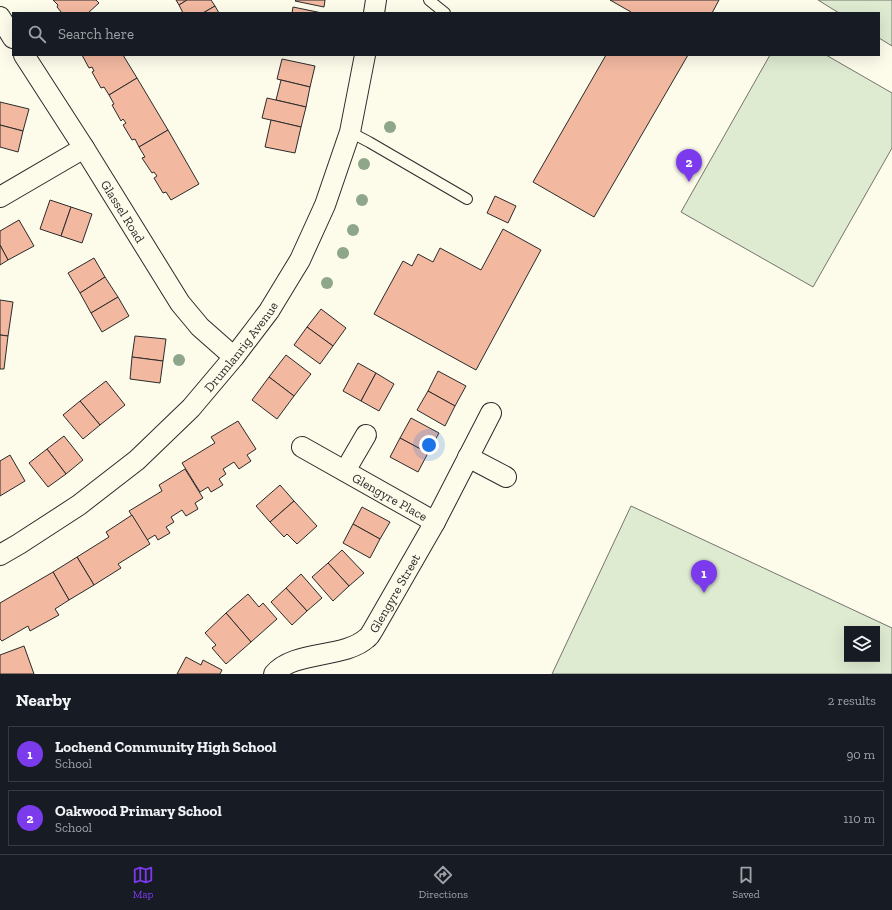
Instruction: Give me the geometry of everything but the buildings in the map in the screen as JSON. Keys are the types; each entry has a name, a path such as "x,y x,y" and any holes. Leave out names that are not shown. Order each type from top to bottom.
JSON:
{"street":[{"path":"374,12 376,0"},
{"path":"0,17 12,36"},
{"name":"Glassel Road","path":"25,56 84,148 180,303 200,327 234,357"},
{"name":"Drumlanrig Avenue","path":"0,555 79,505 137,460 191,408 234,357 269,311 300,260 325,205 350,132 365,56"},
{"path":"0,197 84,148"},
{"name":"Glengyre Street","path":"274,674 287,664 297,660 346,649 368,638 435,522 491,413"},
{"name":"Glengyre Place","path":"345,471 366,435"},
{"name":"Glengyre Place","path":"302,447 435,522"},
{"path":"468,457 506,477"}],"lane":[{"path":"429,0 444,12"},
{"path":"350,132 467,199"}],"green space":[{"path":"818,0 892,0 892,46 880,39 880,12 837,12"},
{"path":"769,56 828,56 892,93 892,148 813,287 681,212"},
{"path":"631,506 892,628 892,674 552,674"}],"place":[{"name":"Oakwood Primary School","path":"689,182"},
{"name":"Lochend Community High School","path":"704,593"}]}
